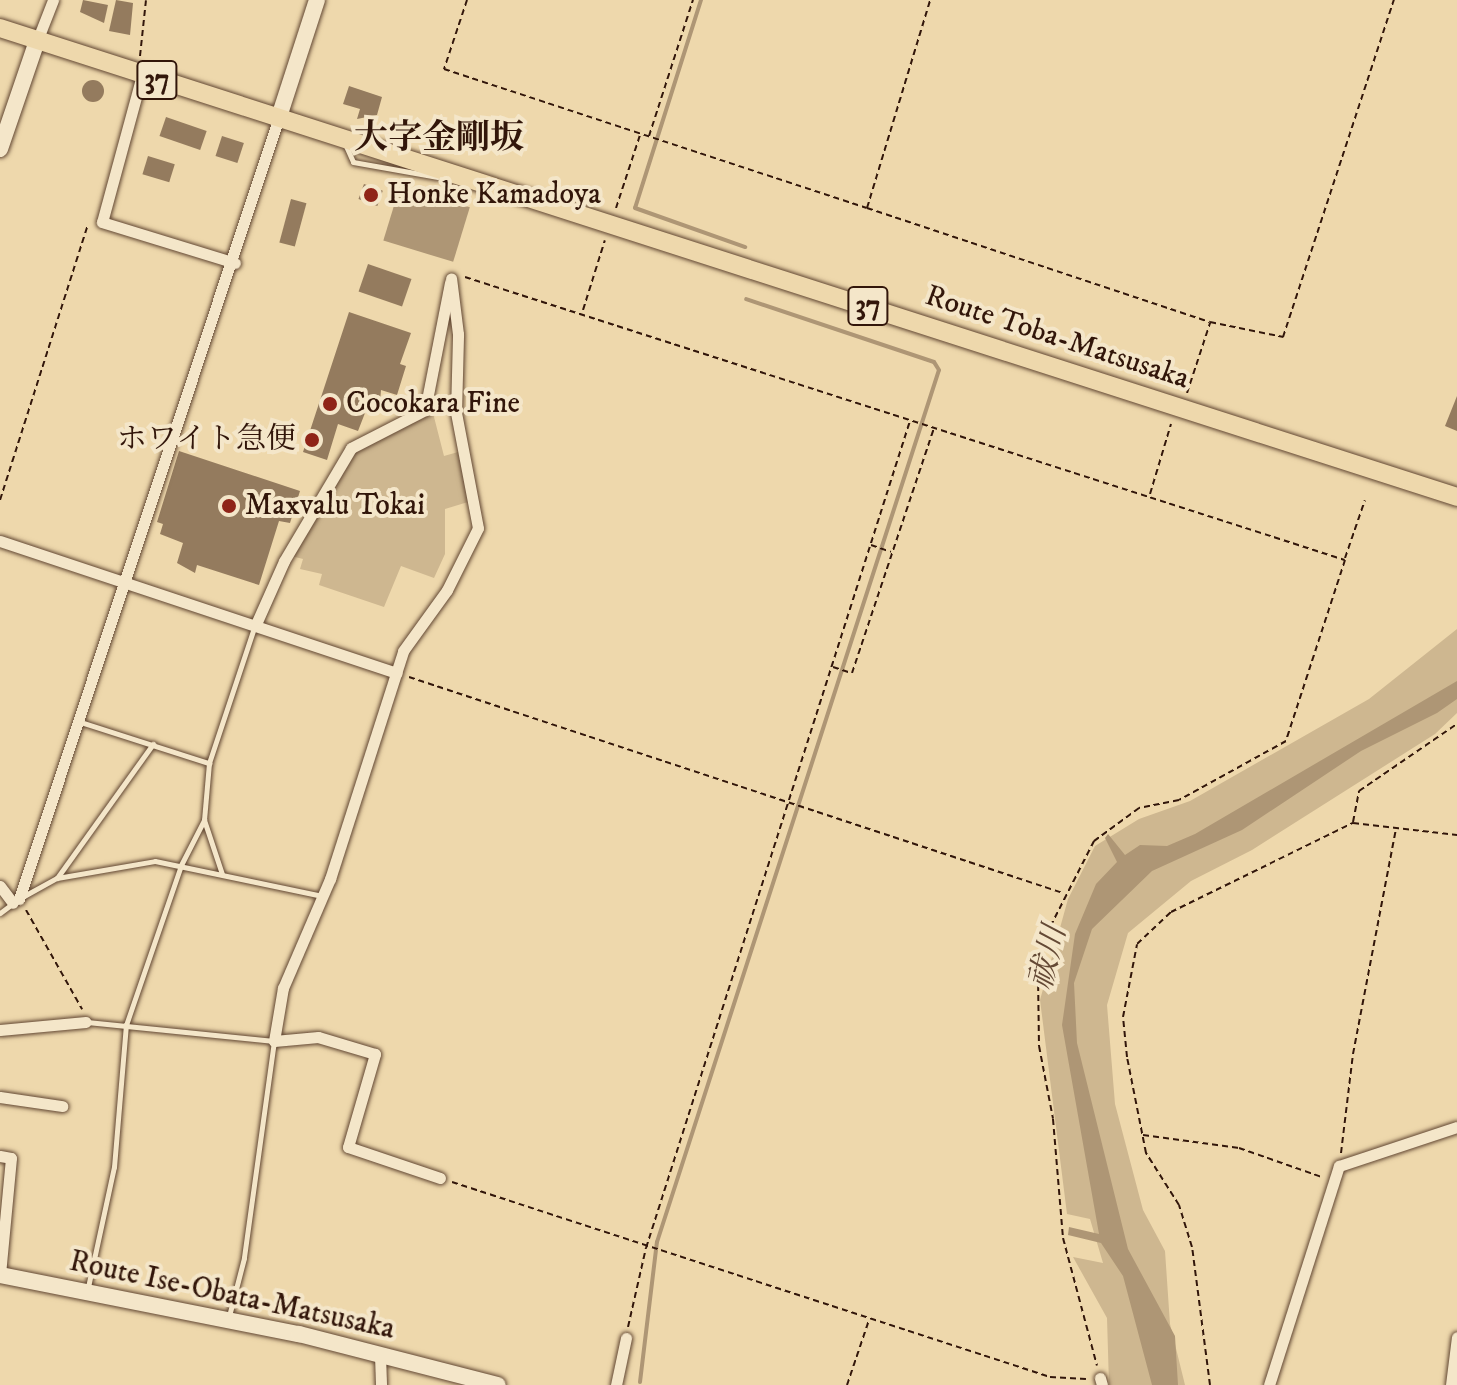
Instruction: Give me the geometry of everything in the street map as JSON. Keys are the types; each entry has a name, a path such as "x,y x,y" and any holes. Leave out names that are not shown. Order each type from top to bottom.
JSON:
{"main road":[{"path":"278,120 317,0"},
{"name":"Route Toba-Matsusaka","path":"0,28 1457,497"},
{"path":"0,149 37,41"},
{"name":"Route Ise-Obata-Matsusaka","path":"0,1275 228,1319 498,1385"}],"street":[{"path":"37,41 53,0"},
{"path":"138,73 102,222 235,263"},
{"path":"0,886 16,901 206,322 235,263 278,120"},
{"path":"256,624 284,561 351,448 425,410 451,278"},
{"path":"440,1178 348,1147 375,1054 318,1037 274,1041 283,988 323,896 403,651 447,590 478,528 456,413 458,334 451,278"},
{"path":"0,541 397,673"},
{"path":"0,1030 86,1022"},
{"path":"0,1097 62,1106"},
{"path":"1269,1385 1338,1168 1457,1127"},
{"path":"0,1156 11,1158 0,1275"},
{"path":"1451,1385 1457,1337"},
{"path":"616,1385 626,1338"},
{"path":"380,1355 381,1385"}],"lane":[{"path":"87,1292 114,1167 126,1025 181,865 204,820 209,763 256,624"},
{"path":"76,721 209,763"},
{"path":"57,878 153,744"},
{"path":"204,820 222,874"},
{"path":"0,913 57,878 155,861 323,896"},
{"path":"86,1022 274,1041 244,1258 228,1319"}],"path":[{"path":"138,73 146,0"},
{"path":"467,0 444,69 1210,322 1283,337 1394,0"},
{"path":"649,137 693,0"},
{"path":"867,208 930,0"},
{"path":"614,214 640,133"},
{"path":"0,500 89,223 105,213"},
{"path":"583,311 608,232"},
{"path":"451,278 583,311 1345,560"},
{"path":"1184,398 1210,322"},
{"path":"1150,494 1175,416"},
{"path":"626,1338 646,1248 831,666 913,420"},
{"path":"831,666 852,673 932,426"},
{"path":"440,1178 646,1248 1061,1380 1101,1381 1063,1238 1053,1119 1036,1017 1038,975 1063,893 1094,841 1139,808 1179,800 1286,741 1365,500"},
{"path":"872,545 890,551"},
{"path":"397,673 1063,893"},
{"path":"1353,823 1359,791 1457,724"},
{"path":"1210,1385 1192,1247 1179,1205 1151,1164 1142,1135 1123,1017 1130,969 1144,933 1171,912 1353,823 1457,835"},
{"path":"1142,1135 1239,1148 1320,1176 1338,1168 1353,1054 1396,829"},
{"path":"16,901 86,1022"},
{"path":"847,1385 870,1319"}],"shaded area":[{"path":"400,186 470,207 453,262 383,241"},
{"path":"433,413 444,456 458,452 468,502 445,509 445,554 434,578 401,566 384,607 319,585 322,574 300,569 303,559 291,556 353,452"},
{"path":"1457,629 1457,713 1435,734 1252,850 1191,881 1128,933 1107,1005 1115,1104 1143,1210 1165,1251 1170,1324 1185,1385 1109,1385 1107,1318 1073,1257 1103,1263 1090,1219 1067,1214 1040,1000 1068,899 1095,846 1139,819 1190,801 1369,699"},
{"path":"1457,681 1457,699 1437,713 1361,751 1242,830 1152,871 1092,929 1074,983 1077,1043 1128,1249 1175,1336 1178,1385 1152,1385 1123,1276 1101,1243 1068,1235 1069,1227 1099,1234 1062,1025 1075,934 1096,884 1117,862 1105,838 1108,834 1125,855 1140,845 1167,846 1195,834"}],"building":[{"path":"83,0 108,5 104,23 80,12"},
{"path":"116,0 133,3 130,35 109,31"},
{"path":"93,80 101,83 104,91 101,99 93,102 85,99 82,91 85,83"},
{"path":"349,86 382,97 377,115 357,119 360,109 343,104"},
{"path":"166,117 207,131 200,150 159,136"},
{"path":"222,136 244,143 237,163 216,156"},
{"path":"148,156 175,164 169,182 142,174"},
{"name":"Honke Kamadoya","path":"364,184 383,191 377,206 359,199"},
{"path":"291,199 306,203 295,247 279,242"},
{"path":"368,264 411,279 402,306 359,291"},
{"path":"349,312 411,333 400,364 406,366 397,395 381,390 379,414 365,413 358,431 338,424 327,460 303,452"},
{"path":"1457,396 1457,431 1445,426"},
{"name":"Maxvalu Tokai","path":"179,451 300,491 290,523 279,521 259,585 197,565 195,573 177,563 183,543 160,534 163,524 157,522"}],"waterway":[{"path":"701,0 635,208 745,247"},
{"path":"640,1382 657,1242 939,370 934,362 746,299"}],"place":[{"name":"Honke Kamadoya","path":"371,195"},
{"name":"Cocokara Fine","path":"330,404"},
{"name":"ホワイト急便","path":"312,440"},
{"name":"Maxvalu Tokai","path":"229,506"}],"district":[{"name":"大字金剛坂","path":"439,139"}],"water label":[{"name":"祓川","path":"1049,958"}]}
